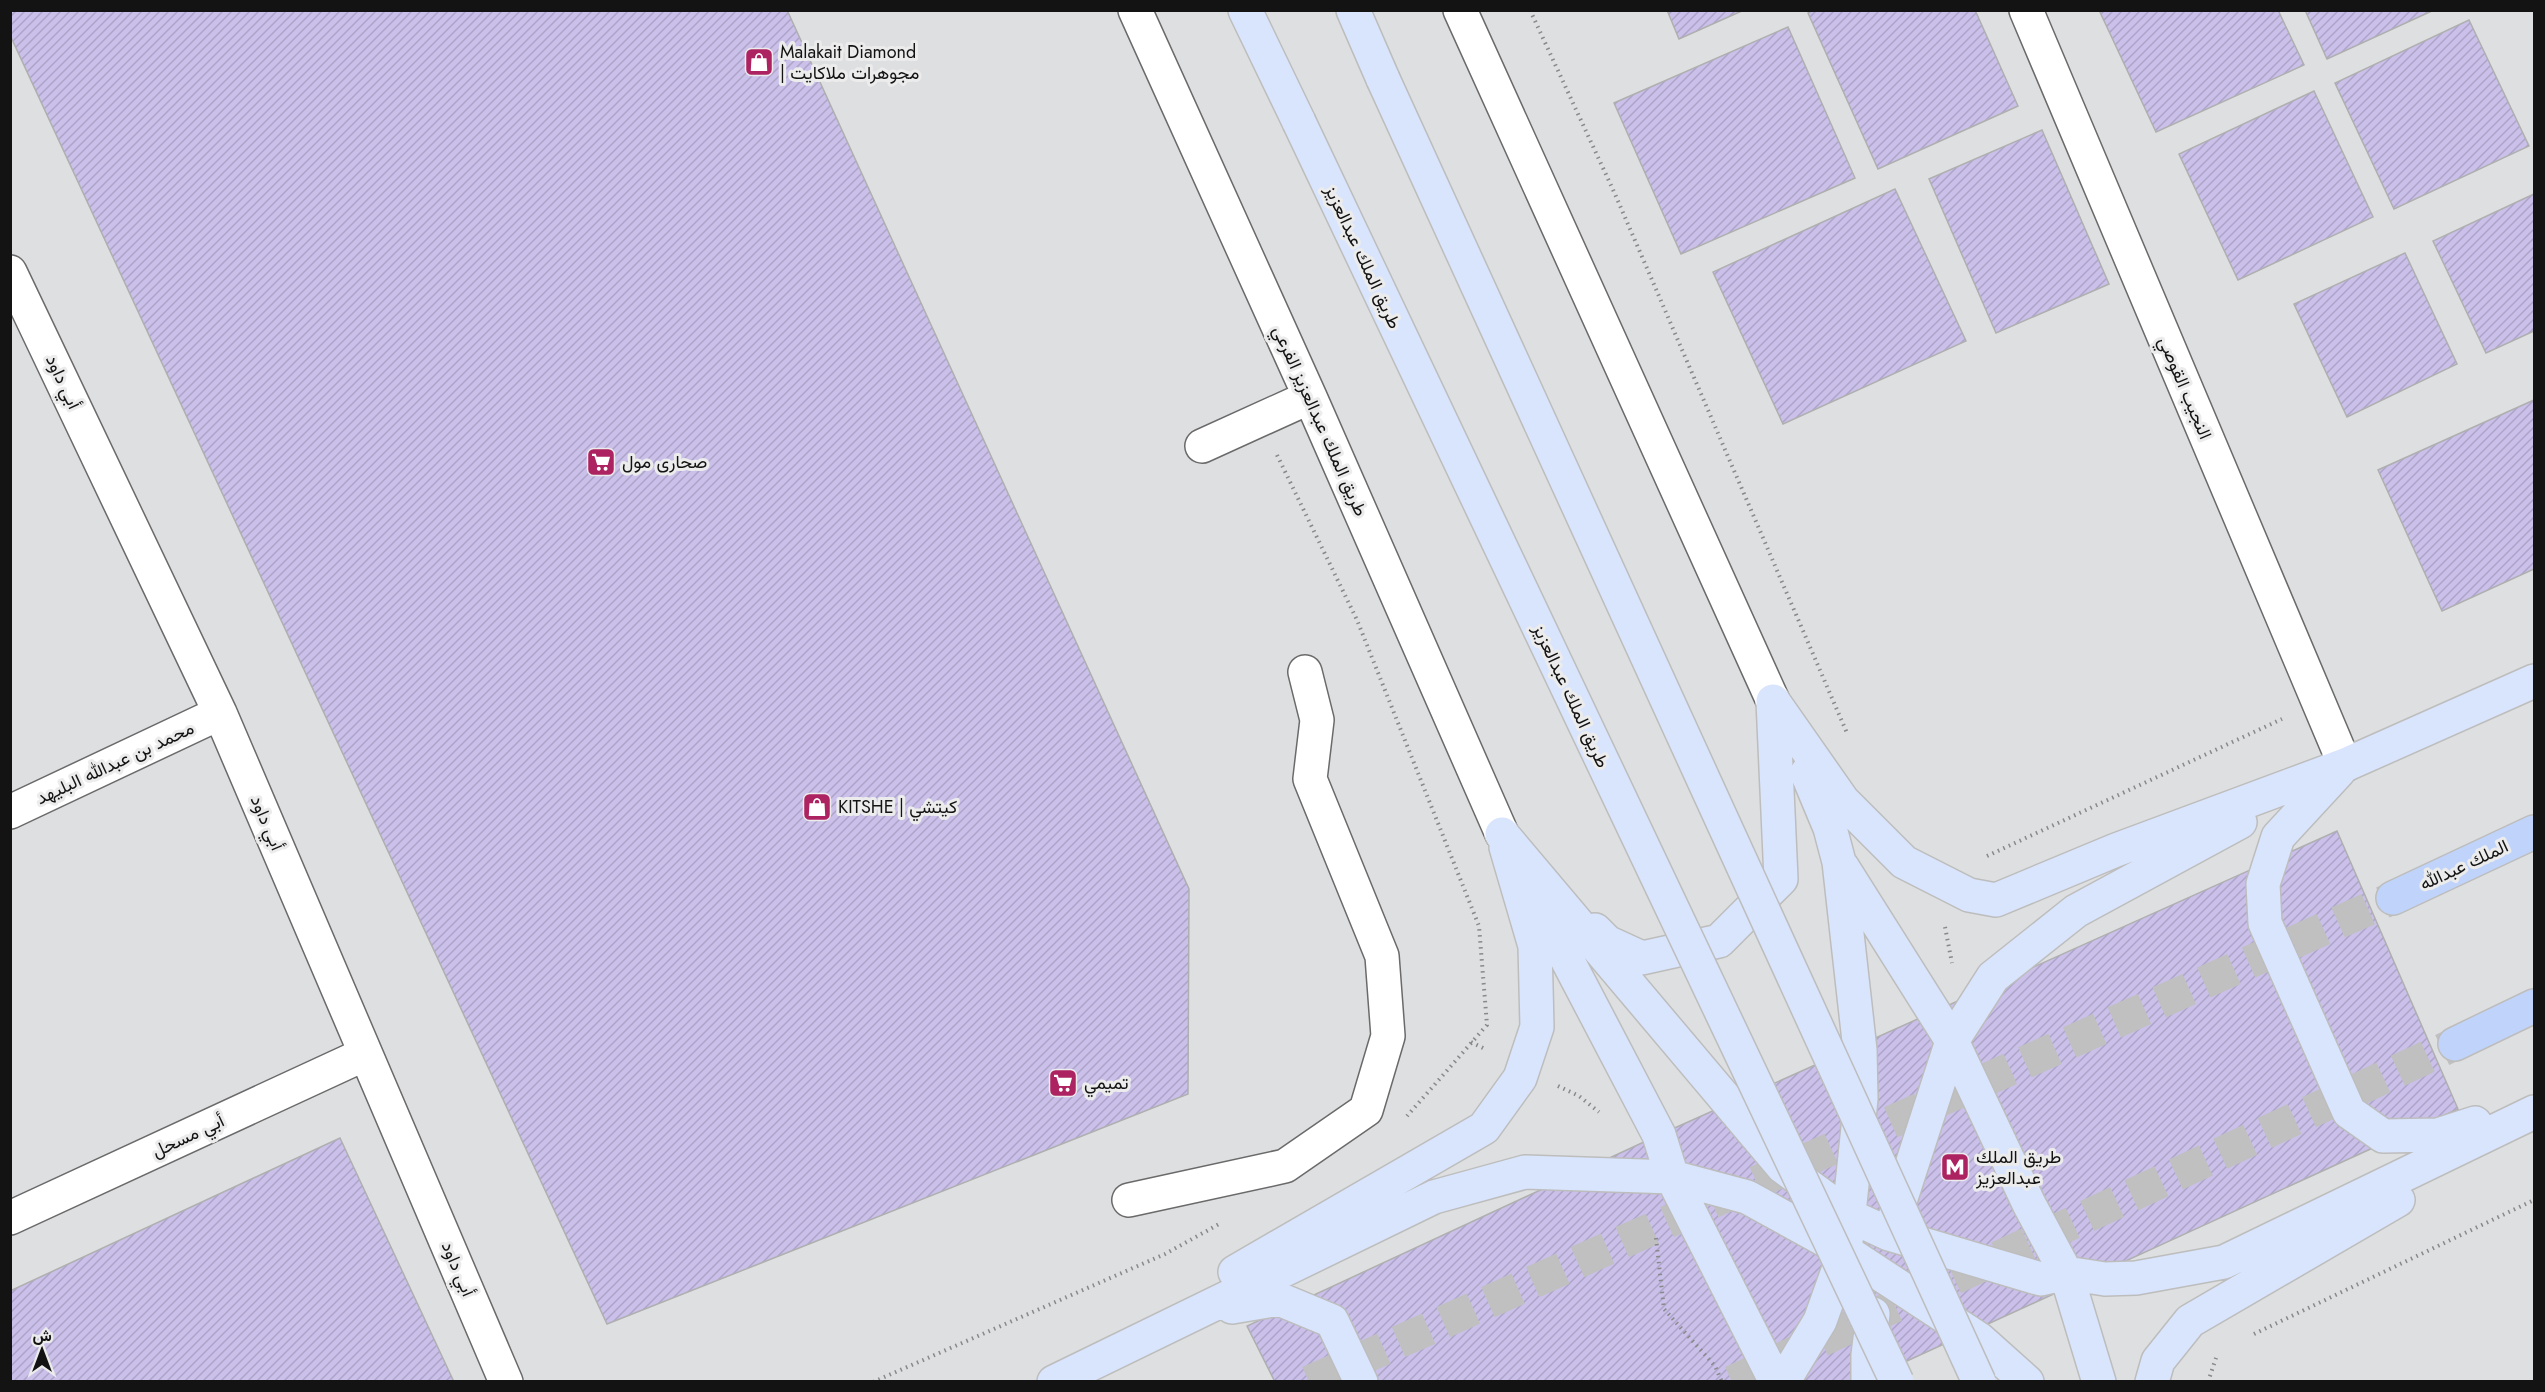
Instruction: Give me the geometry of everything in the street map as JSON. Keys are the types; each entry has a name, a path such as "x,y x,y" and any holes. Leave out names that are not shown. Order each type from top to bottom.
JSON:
{"highway":[{"name":"الملك عبدالله","path":"2393,898 2535,832"},
{"path":"2455,1044 2535,1006"}],"main road":[{"name":"طريق الملك عبدالعزيز","path":"1245,10 1897,1382"},
{"path":"1353,10 1979,1382"},
{"path":"1773,701 1843,801 1904,862 1969,895 1996,900 2116,850 2345,765 2535,681"},
{"path":"1502,834 1607,942 1642,958 1719,941 1781,879 1773,701"},
{"path":"1773,701 1830,828 1839,862 1860,1050 1862,1099 1845,1251 1820,1321 1784,1382"},
{"path":"1868,1382 1868,1355 1878,1274 1889,1234 1953,1041 1993,977 2076,911 2345,765"},
{"path":"2345,765 2278,837 2263,884 2265,923 2349,1112 2383,1136 2438,1136 2535,1102"},
{"path":"1046,1382 1484,1128 1520,1078 1537,1027 1535,946 1502,834"},
{"path":"1502,834 1659,1135 1672,1178 1776,1382"},
{"path":"1502,834 1783,1167 1850,1216 1889,1234 2041,1279 2066,1274 2106,1279 2136,1278 2224,1262 2535,1112"},
{"path":"1839,862 1953,1041 2029,1204 2066,1274 2099,1382"},
{"path":"2152,1382 2158,1360 2190,1321 2535,1120"},
{"path":"1054,1382 1434,1197 1525,1172 1672,1178 1747,1197 1845,1251 1979,1339 2027,1382"},
{"path":"1060,1382 1235,1306 1279,1299 1332,1321 1361,1382"}],"street":[{"name":"طريق الملك عبدالعزيز الفرعي","path":"1135,10 1310,397 1502,834"},
{"name":"النجيب القوصي","path":"2025,10 2345,765"},
{"path":"1467,13 1773,701"},
{"name":"أبي داود","path":"10,272 220,712 506,1382"},
{"path":"1202,446 1310,397"},
{"path":"1129,1200 1284,1166 1366,1110 1388,1036 1382,956 1310,779 1317,720 1305,672"},
{"name":"محمد بن عبدالله البليهد","path":"10,813 220,712"},
{"name":"أبي مسحل","path":"10,1218 365,1053"}],"path":[{"path":"1530,10 1615,194 1850,740"},
{"path":"1260,420 1357,620 1479,926 1487,1025 1407,1116 1397,1122"},
{"path":"1984,857 2319,702"},
{"path":"1471,1042 1579,1096 1603,1115"},
{"path":"2250,1335 2535,1200"},
{"path":"873,1382 1165,1254 1225,1221"},
{"path":"1656,1234 1664,1309 1714,1366 1722,1382"},
{"path":"2208,1382 2219,1350"}],"building":[{"name":"صحارى مول","path":"10,10 787,10 1189,889 1188,1094 607,1324 10,35"},
{"path":"1667,10 1744,10 1679,39"},
{"path":"1813,10 1975,10 2018,106 1878,169 1808,13"},
{"path":"2099,10 2278,10 2304,65 2156,132"},
{"path":"2305,10 2434,10 2327,59"},
{"path":"2469,20 2529,146 2394,209 2335,83"},
{"path":"1788,27 1855,178 1681,254 1614,103"},
{"path":"2314,91 2373,217 2238,280 2179,154"},
{"path":"2042,130 2109,284 1996,333 1929,179"},
{"path":"1895,189 1966,341 1783,424 1713,272"},
{"path":"2534,194 2534,331 2486,353 2433,241"},
{"path":"2405,253 2457,364 2347,417 2294,304"},
{"path":"2534,400 2534,569 2442,611 2378,470"},
{"name":"طريق الملك عبدالعزيز","path":"2337,831 2458,1109 1861,1382 1275,1382 1247,1326 1659,1135"},
{"path":"340,1138 454,1382 10,1382 10,1291"}],"tunnel":[{"path":"1309,1382 2393,898"},
{"path":"1732,1382 2455,1044"}],"place":[{"name":"Malakait Diamond | مجوهرات ملاكايت","path":"759,62"},
{"name":"صحارى مول","path":"601,462"},
{"name":"KITSHE | كيتشي","path":"817,807"},
{"name":"تمیمي","path":"1063,1083"},
{"name":"طريق الملك عبدالعزيز","path":"1955,1167"}]}
